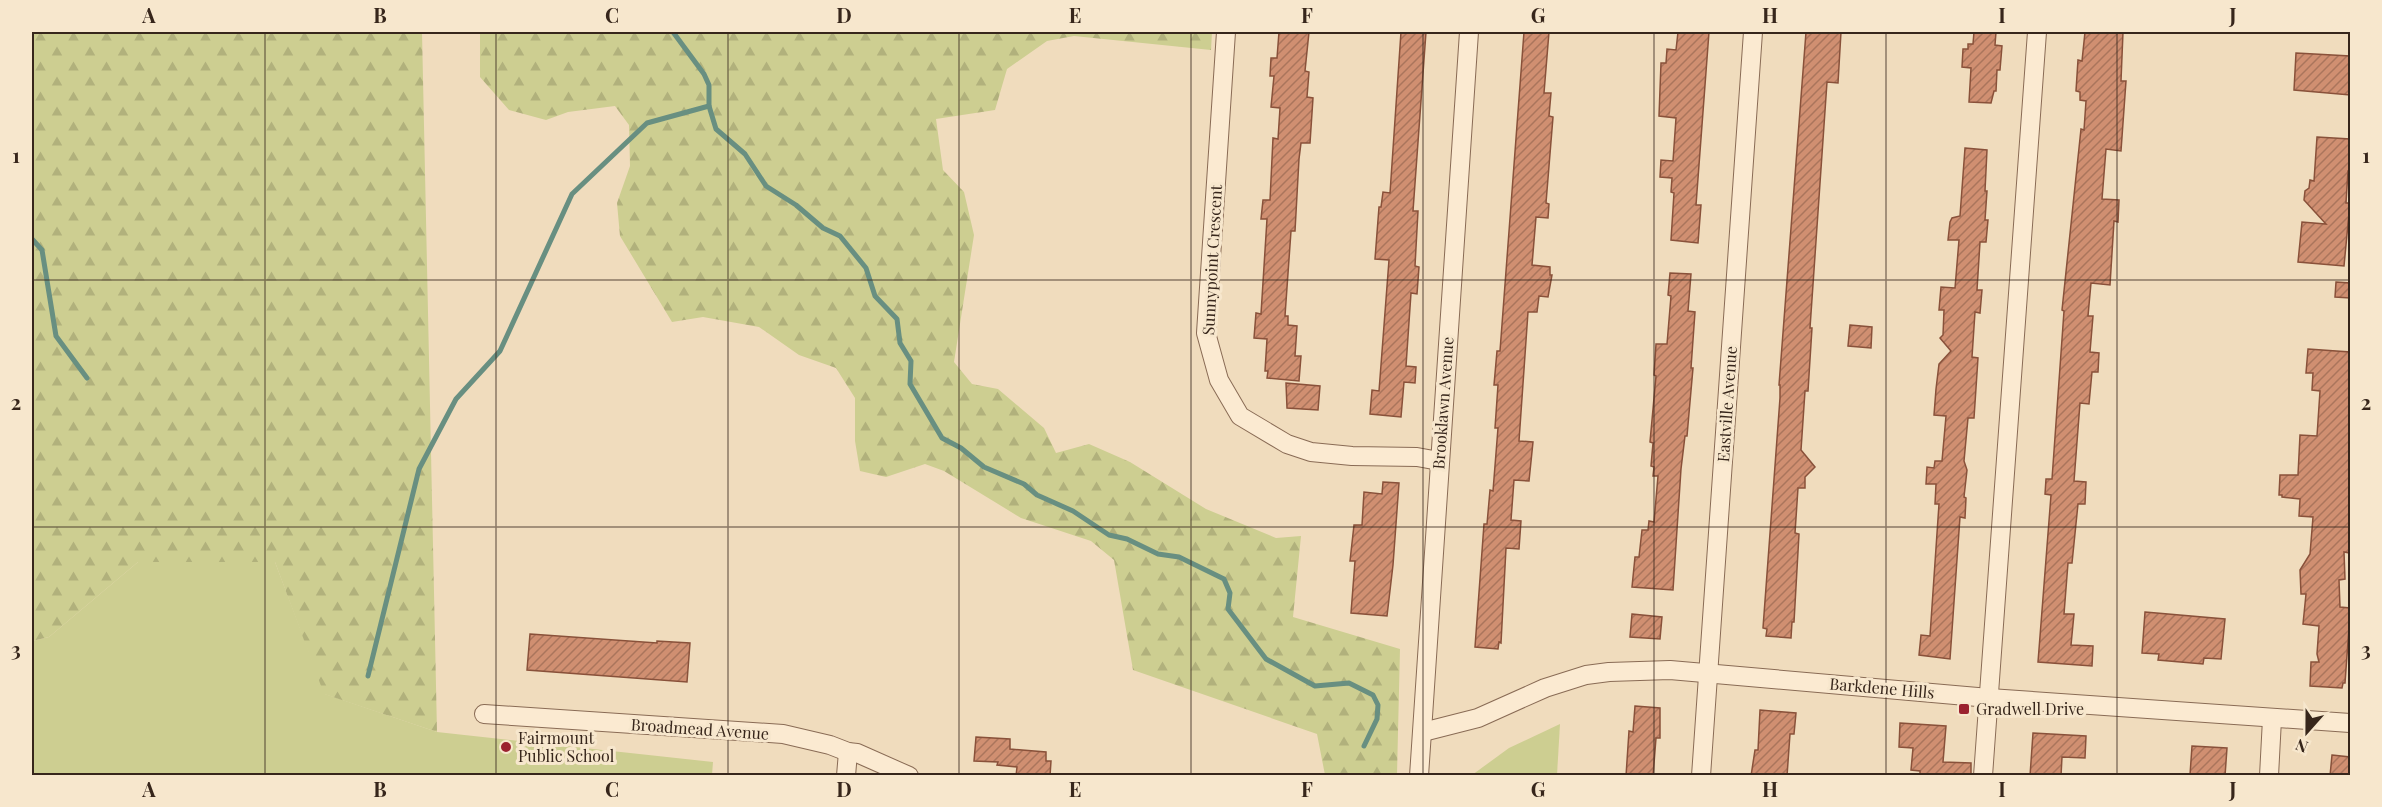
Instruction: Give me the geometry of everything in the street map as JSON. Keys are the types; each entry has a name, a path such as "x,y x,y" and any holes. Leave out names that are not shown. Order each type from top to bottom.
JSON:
{"street":[{"name":"Sunnypoint Crescent","path":"1226,32 1206,333 1219,380 1240,416 1287,444 1311,452 1417,457 1439,461"},
{"name":"Brooklawn Avenue","path":"1419,776 1469,32"},
{"name":"Eastville Avenue","path":"1701,776 1753,32"},
{"path":"1983,776 2037,32"},
{"name":"Barkdene Hills","path":"1423,732 1478,718 1545,688 1586,675 1670,670 1989,698 2350,723"},
{"name":"Broadmead Avenue","path":"484,714 783,735 857,753 909,776"},
{"path":"2269,776 2272,719"},
{"path":"846,776 848,752"}],"green space":[{"path":"32,32 422,32 437,732 324,694 275,562 138,562 49,637 32,641"},
{"path":"480,32 1212,32 1211,50 1074,36 1047,41 1007,69 995,110 936,119 943,170 964,192 974,235 954,362 972,384 998,389 1044,428 1056,453 1089,444 1130,462 1206,509 1276,538 1301,536 1293,617 1400,649 1397,775 1325,775 1317,734 1133,670 1114,560 1091,541 1021,518 944,471 925,464 886,477 860,471 855,441 855,398 836,368 799,355 759,327 703,317 672,322 620,236 617,203 630,166 629,125 615,106 568,112 546,120 509,110 480,77"},
{"path":"138,562 275,562 325,694 437,732 713,762 712,775 32,775 32,641 49,637"},
{"path":"1560,724 1557,775 1472,775 1509,748"}],"building":[{"path":"1279,32 1309,32 1305,71 1309,72 1307,97 1313,98 1310,143 1301,143 1295,231 1291,231 1285,316 1288,316 1288,325 1297,326 1295,356 1301,356 1299,381 1267,378 1268,371 1265,371 1267,339 1254,338 1256,313 1261,314 1267,219 1261,219 1263,200 1270,200 1273,138 1278,139 1280,108 1271,107 1274,76 1270,76 1271,58 1277,58"},
{"path":"1401,32 1426,32 1413,211 1418,211 1415,266 1419,267 1417,294 1411,293 1406,366 1416,367 1415,383 1404,382 1401,417 1370,414 1372,390 1379,391 1389,260 1375,259 1379,207 1381,207 1383,192 1390,193"},
{"path":"1524,32 1549,32 1544,93 1551,93 1549,116 1553,117 1546,203 1549,204 1548,218 1536,217 1532,265 1550,267 1550,275 1552,275 1548,297 1539,296 1537,312 1528,312 1519,441 1533,442 1529,481 1514,480 1511,520 1521,521 1519,549 1506,548 1501,643 1499,642 1498,649 1475,647 1484,524 1487,524 1490,490 1493,491 1498,428 1495,428 1498,385 1494,385 1497,351 1500,351"},
{"path":"1678,32 1709,32 1696,205 1701,205 1698,243 1671,240 1674,193 1671,192 1672,178 1660,177 1661,160 1673,161 1676,118 1659,116 1661,63 1666,63 1667,49 1676,50"},
{"path":"1806,32 1841,32 1838,83 1827,82 1810,328 1812,328 1808,391 1805,391 1801,450 1815,467 1805,477 1805,488 1798,488 1795,533 1799,534 1791,638 1766,636 1767,629 1763,628"},
{"path":"1974,32 1996,32 1995,45 2002,46 1996,91 1994,91 1991,103 1969,102 1971,68 1962,67 1963,49 1968,49 1968,44 1973,44"},
{"path":"2085,32 2123,32 2121,81 2126,81 2121,151 2106,149 2102,199 2119,200 2118,222 2114,221 2110,285 2091,283 2088,316 2093,316 2090,352 2099,353 2098,372 2092,372 2089,404 2080,403 2074,481 2086,482 2085,504 2078,504 2072,563 2068,563 2064,614 2074,614 2071,645 2093,646 2092,666 2038,662 2051,495 2045,494 2046,479 2052,479 2064,311 2062,310 2081,129 2084,130 2086,101 2080,100 2080,92 2076,91 2078,60 2082,61"},
{"path":"2296,53 2350,56 2350,95 2294,90"},
{"path":"2317,137 2350,139 2350,171 2348,171 2346,203 2350,203 2344,266 2298,262 2302,222 2326,224 2304,200 2310,180 2314,181"},
{"path":"1965,148 1987,150 1985,220 1988,220 1986,242 1980,242 1977,290 1982,290 1980,313 1975,312 1972,357 1978,358 1974,418 1968,418 1964,461 1967,470 1964,497 1966,498 1965,518 1960,517 1950,659 1919,655 1921,635 1930,636 1939,504 1935,504 1936,484 1926,484 1927,467 1934,468 1935,461 1942,461 1946,416 1934,415 1936,389 1939,364 1951,351 1940,338 1943,335 1944,310 1939,310 1941,287 1955,288 1959,240 1948,240 1952,218 1960,216"},
{"path":"1670,273 1691,274 1688,311 1695,312 1691,368 1693,368 1687,436 1685,436 1681,469 1673,590 1632,587 1635,557 1639,557 1642,530 1648,530 1649,521 1654,522 1658,476 1653,476 1654,467 1651,466 1653,443 1650,442 1656,376 1654,375 1656,344 1667,344 1671,296 1668,295"},
{"path":"2336,282 2350,283 2350,298 2335,297"},
{"path":"1850,325 1872,327 1871,348 1848,346"},
{"path":"2308,349 2350,352 2350,553 2344,552 2345,579 2339,580 2340,607 2350,608 2350,628 2345,683 2342,688 2310,686 2311,662 2319,662 2317,654 2319,626 2303,624 2306,594 2301,594 2300,570 2310,554 2313,517 2299,516 2300,499 2279,495 2280,475 2298,475 2300,435 2317,436 2320,391 2312,390 2313,373 2306,373"},
{"path":"1286,383 1320,386 1318,410 1287,408"},
{"path":"1383,482 1399,483 1387,616 1351,613 1355,561 1350,561 1354,525 1362,525 1364,492 1382,494"},
{"path":"2145,612 2225,619 2221,659 2204,658 2203,664 2158,660 2159,654 2142,653"},
{"path":"1632,614 1662,617 1660,639 1630,637"},
{"path":"530,634 657,643 657,641 690,643 687,682 527,670"},
{"path":"1635,706 1660,708 1660,738 1656,738 1653,776 1626,776 1629,731 1633,732"},
{"path":"1760,710 1796,713 1794,734 1790,734 1787,776 1751,776 1755,750 1758,750"},
{"path":"1900,723 1946,726 1943,762 1971,763 1971,776 1920,776 1920,771 1911,770 1913,748 1899,747"},
{"path":"2033,733 2086,736 2085,758 2062,757 2061,776 2030,776"},
{"path":"976,737 1010,739 1010,749 1046,752 1046,761 1051,761 1050,776 1016,776 1017,767 997,765 998,762 974,761"},
{"path":"2192,746 2227,748 2225,776 2190,775"},
{"path":"2332,755 2350,757 2350,776 2330,776"}],"waterway":[{"path":"673,32 704,74 709,85 709,106 716,129 745,154 766,186 796,205 823,228 840,236 866,268 875,296 897,319 900,343 911,361 910,384 942,438 961,448 984,467 1024,484 1037,495 1073,511 1109,535 1127,539 1158,554 1179,557 1224,579 1230,593 1228,609 1266,659 1315,686 1349,683 1373,695 1378,705 1377,719 1364,746"},
{"path":"368,676 419,469 456,399 500,351 572,194 647,123 709,106"},
{"path":"32,239 42,250 56,336 87,378"}],"place":[{"name":"Gradwell Drive","path":"1964,709"},
{"name":"Fairmount Public School","path":"506,747"}]}
